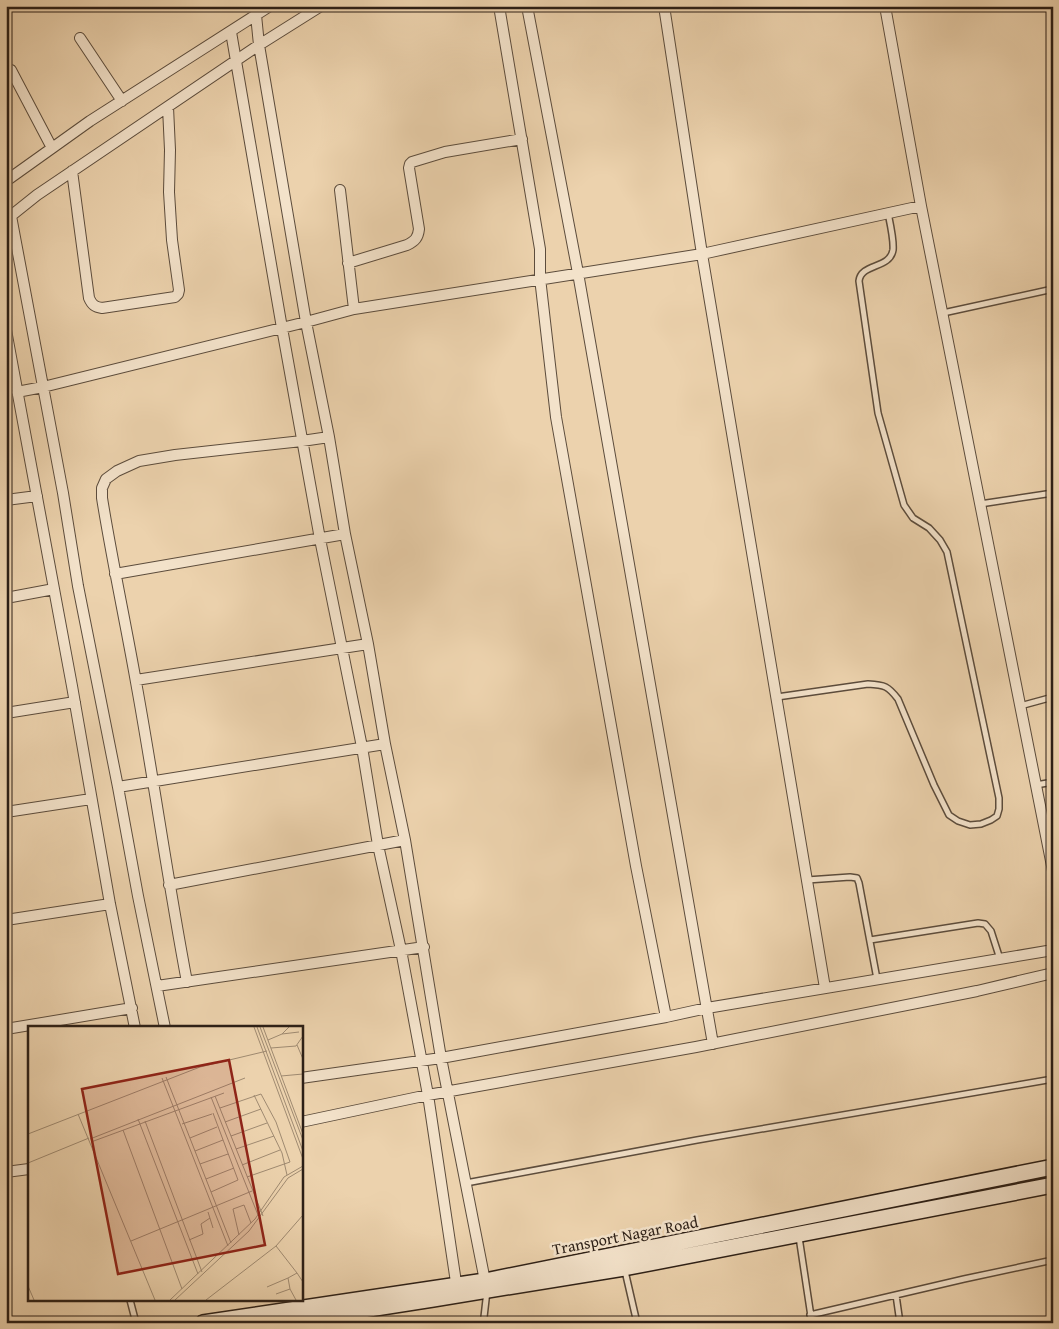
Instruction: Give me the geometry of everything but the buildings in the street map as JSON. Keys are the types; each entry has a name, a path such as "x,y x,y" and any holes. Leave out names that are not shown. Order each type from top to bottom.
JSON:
{"main road":[{"name":"Transport Nagar Road","path":"486,1286 1053,1168"},
{"name":"Transport Nagar Road","path":"202,1323 624,1268 1053,1185"},
{"name":"Transport Nagar Road","path":"280,1323 324,1319 457,1290"}],"street":[{"path":"6,181 90,121 270,6"},
{"path":"166,1026 138,896 78,586 43,387 8,218 72,171 321,6"},
{"path":"499,6 540,249 540,278 558,427 636,866 666,1017"},
{"path":"527,6 578,273 713,1044"},
{"path":"664,6 702,254 825,988"},
{"path":"885,6 921,206 1053,871"},
{"path":"256,15 306,322 345,534 368,644 385,744 406,840 441,1058 486,1286"},
{"path":"230,32 320,539 343,648 378,845 401,950 428,1096 457,1290"},
{"path":"80,38 122,101"},
{"path":"11,70 52,148"},
{"path":"72,171 89,298 92,304 95,307 102,308 175,297 179,290 169,192 168,107"},
{"path":"348,263 407,246 418,236 419,228 409,168 412,162 445,152 522,139"},
{"path":"340,190 354,308"},
{"path":"17,392 282,328 354,308 702,254 921,206"},
{"path":"6,330 75,702 110,904 135,1026"},
{"path":"187,982 169,885 136,680 115,574 102,488 106,479 117,471 139,461 175,454 328,437"},
{"path":"6,500 37,496"},
{"path":"115,574 345,534"},
{"path":"6,598 54,589"},
{"path":"136,680 368,644"},
{"path":"6,712 75,702"},
{"path":"118,787 385,744"},
{"path":"6,812 91,799"},
{"path":"169,885 406,840"},
{"path":"6,920 110,904"},
{"path":"157,986 424,947"},
{"path":"302,1078 441,1058 707,1008 1053,950"},
{"path":"302,1122 449,1092 713,1044 977,991 1053,973"},
{"path":"6,1028 132,1008"},
{"path":"6,1172 28,1170"}],"lane":[{"path":"776,697 868,684 880,684 890,688 898,699 934,785 949,815 958,822 970,825 981,824 997,816 999,809 998,798 948,552 929,528 913,518 904,505 878,413 859,281 861,274 885,262 891,256 893,243 888,213"},
{"path":"943,314 1053,289"},
{"path":"980,504 1053,493"},
{"path":"1020,706 1053,697"},
{"path":"1036,785 1053,782"},
{"path":"807,880 857,878 877,980"},
{"path":"870,940 978,923 985,924 991,931 1000,959"},
{"path":"466,1183 697,1140 1053,1079"},
{"path":"798,1234 812,1323"},
{"path":"810,1315 1053,1261"},
{"path":"624,1268 637,1323"},
{"path":"485,1323 486,1286"},
{"path":"896,1295 900,1323"},
{"path":"131,1302 136,1323"}]}
